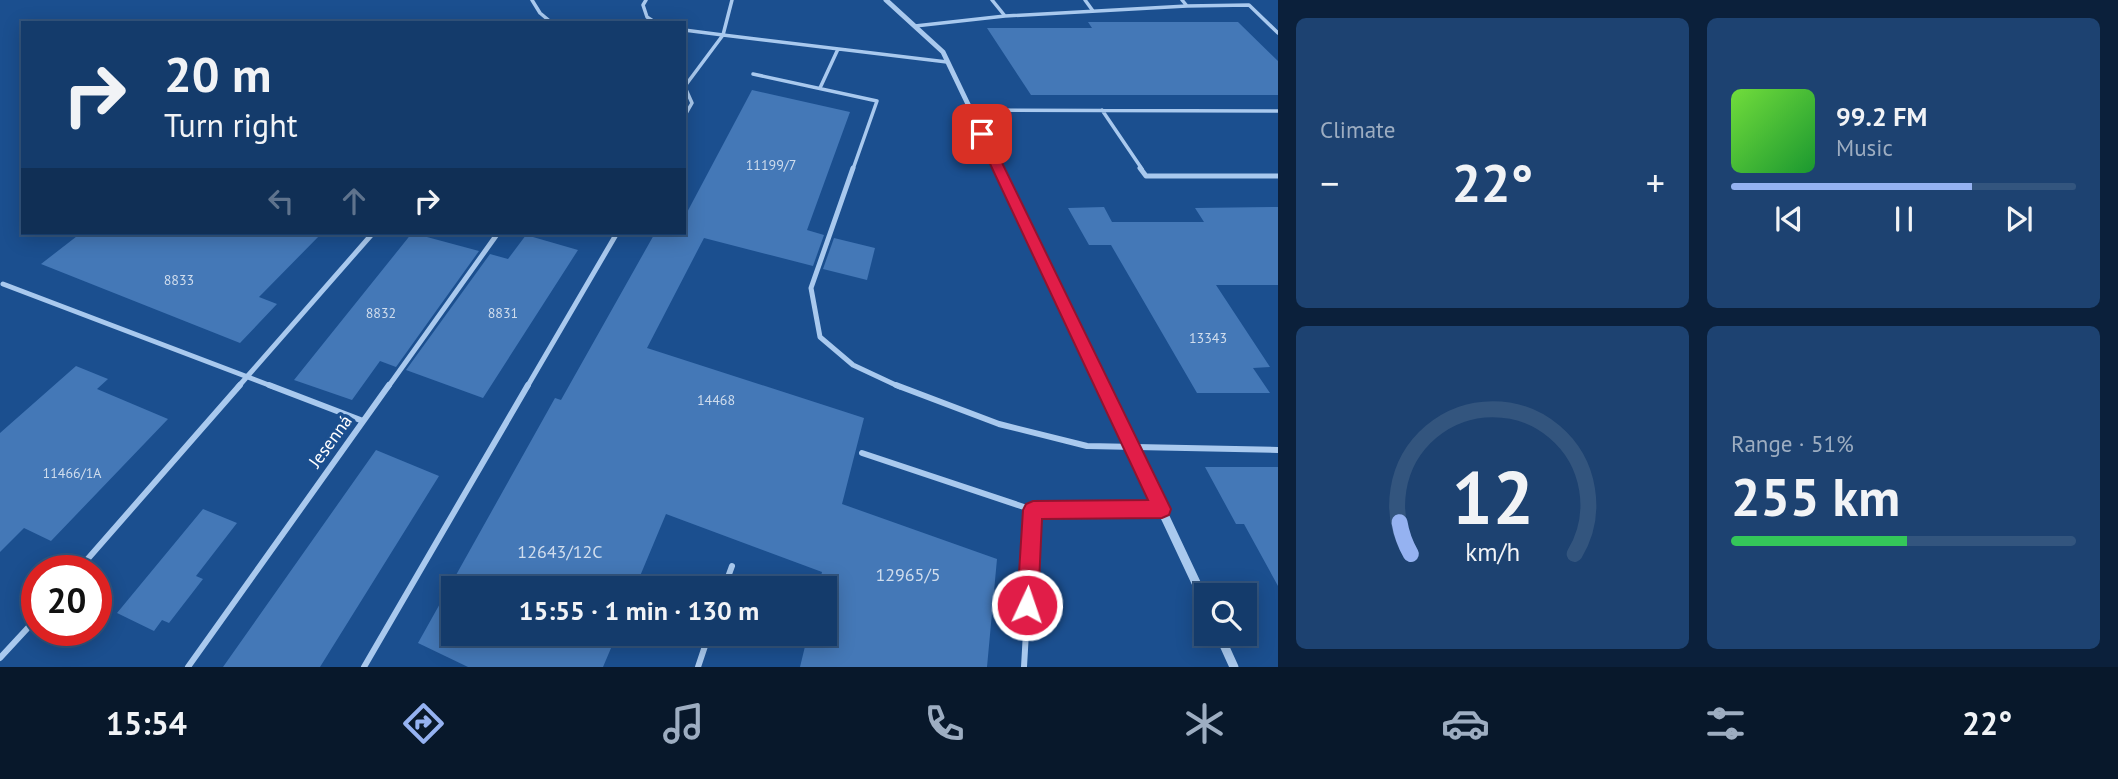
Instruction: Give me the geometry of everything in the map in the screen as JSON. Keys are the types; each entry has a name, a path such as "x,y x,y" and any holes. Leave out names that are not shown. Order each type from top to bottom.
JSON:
{"street":[{"path":"886,0 943,52 1196,583"},
{"path":"1224,646 1234,667"}],"lane":[{"path":"532,0 540,13 550,21"},
{"path":"646,0 643,5 647,17 653,21"},
{"path":"686,82 723,35 732,0"},
{"path":"992,0 1005,16"},
{"path":"1085,0 1093,11"},
{"path":"1182,0 1187,6"},
{"path":"915,26 1005,16 1249,5 1278,33"},
{"path":"686,30 947,62"},
{"path":"820,89 838,49"},
{"path":"752,74 877,101 811,288 820,337 853,365 914,393 999,424 1087,446 1278,450"},
{"path":"686,90 692,103 686,114"},
{"path":"971,110 1278,111"},
{"path":"1102,110 1146,176 1278,176"},
{"path":"91,555 371,235"},
{"name":"Jesenná","path":"188,667 497,235"},
{"path":"364,667 616,235"},
{"path":"4,284 363,421"},
{"path":"862,453 1033,510 1162,509"},
{"path":"1024,667 1033,510"},
{"path":"728,576 732,566"},
{"path":"0,658 21,635"},
{"path":"698,667 705,646"}],"building":[{"path":"1088,22 1238,22 1278,61 1278,95 1031,95 987,28 1092,28"},
{"path":"752,90 850,112 807,230 824,235 813,266 704,238 647,348 864,418 842,504 997,559 987,667 800,667 805,646 837,646 837,576 821,576 822,572 666,514 640,576 455,576 555,398 561,400 654,235 686,235 686,214"},
{"path":"1104,207 1112,222 1204,222 1195,208 1278,207 1278,285 1216,285 1270,367 1253,368 1270,393 1197,393 1111,245 1089,245 1068,208"},
{"path":"78,235 320,235 259,297 277,304 240,343 41,264"},
{"path":"410,235 479,251 396,367 380,361 352,400 294,380"},
{"path":"526,235 578,250 483,398 406,370 490,254 508,259"},
{"path":"834,238 875,248 867,280 823,269"},
{"path":"76,366 108,379 97,389 168,419 51,541 24,528 0,552 0,433"},
{"path":"376,450 439,476 320,667 223,667"},
{"path":"1205,467 1278,467 1278,586 1244,524 1236,524"},
{"path":"203,509 237,523 196,576 203,579 169,623 162,620 154,631 117,613"},
{"path":"441,602 441,646 612,646 603,667 468,667 418,643"}],"route":[{"path":"982,134 1162,509 1033,510 1027,605"}]}
